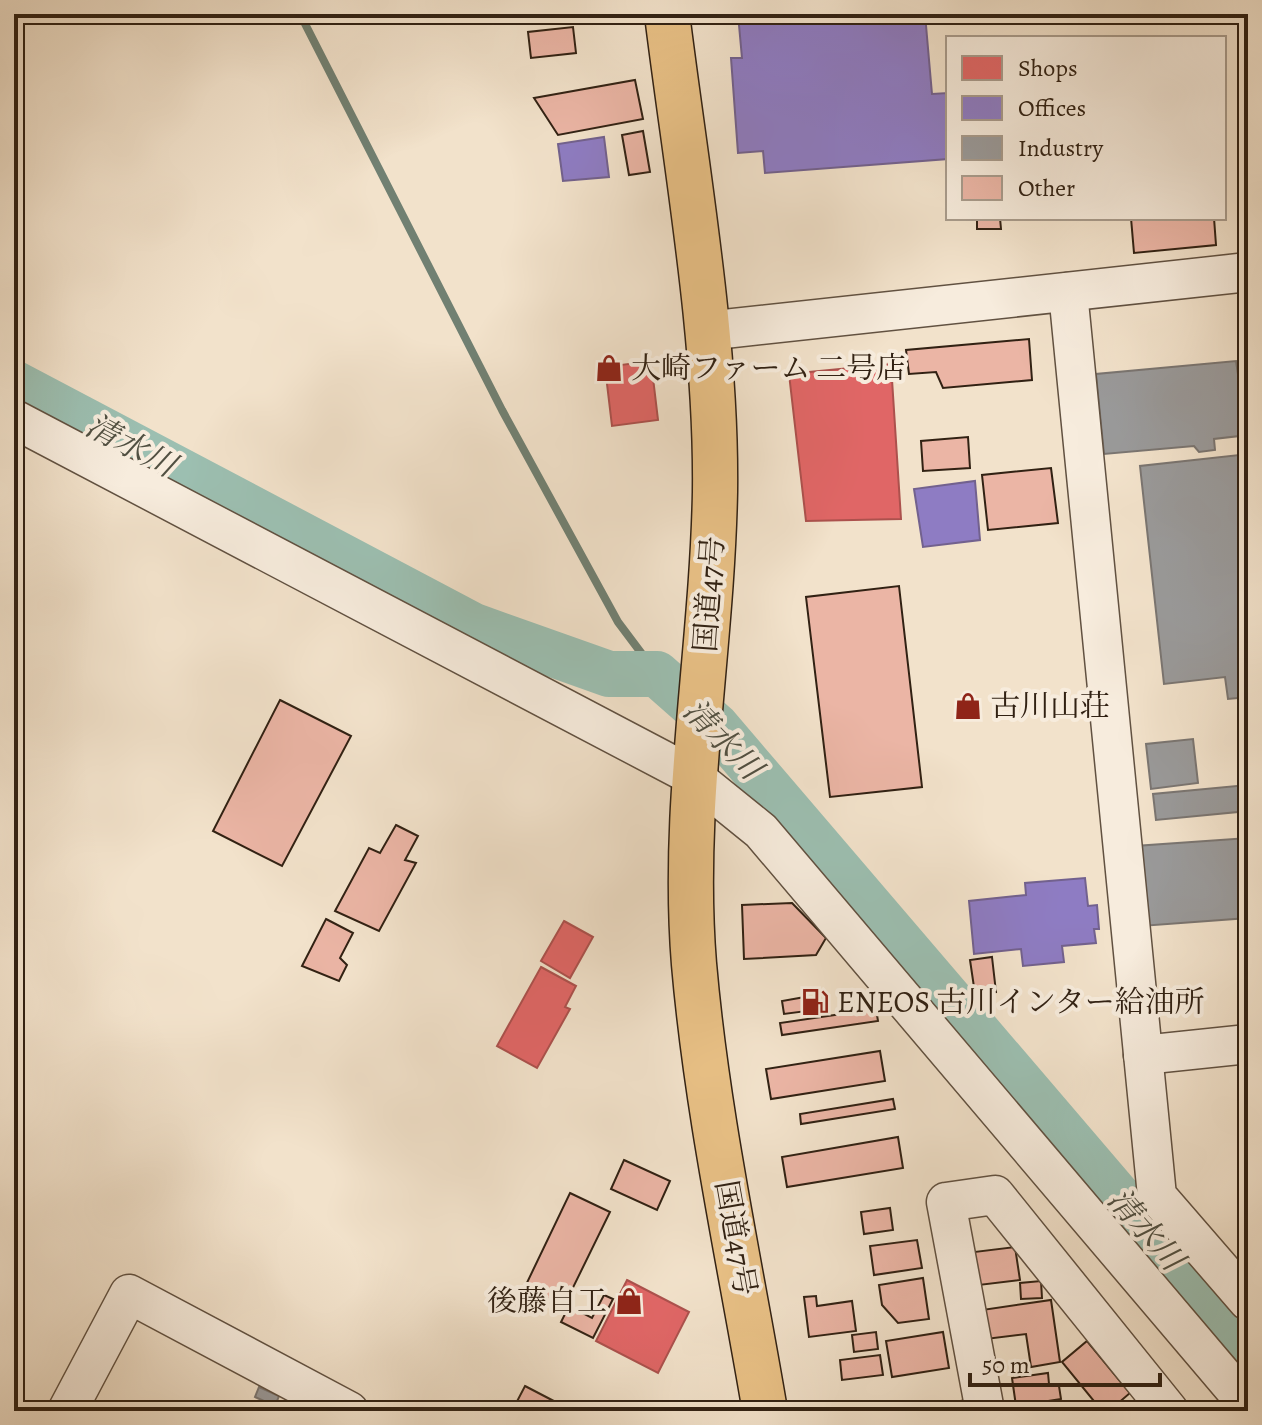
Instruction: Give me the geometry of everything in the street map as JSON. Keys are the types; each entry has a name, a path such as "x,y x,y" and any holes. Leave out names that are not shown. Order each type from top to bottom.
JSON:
{"highway":[{"name":"国道47号","path":"667,14 706,331 715,488 703,686 694,771 690,868 694,964 713,1107 765,1411"}],"street":[{"path":"706,331 1248,272"},
{"path":"1068,292 1157,1196 1248,1301"},
{"path":"14,419 694,771 761,831 1248,1405"},
{"path":"1143,1055 1248,1044"},
{"path":"985,1411 946,1202 995,1195 1169,1411"},
{"path":"67,1411 129,1294 349,1411"}],"building: Shops":[{"path":"651,361 658,420 612,426 605,367"},
{"path":"891,364 901,519 806,521 789,374"},
{"path":"564,921 593,937 570,978 541,961"},
{"path":"541,967 576,986 565,1007 570,1009 537,1068 497,1046"},
{"path":"627,1280 689,1312 658,1373 596,1341"}],"building: Offices":[{"path":"738,14 925,14 932,94 946,93 946,159 765,173 763,151 738,153 731,58 742,58"},
{"path":"604,137 609,177 563,181 558,144"},
{"path":"975,481 980,540 923,547 914,489"},
{"path":"1085,878 1088,906 1097,905 1099,929 1094,929 1096,943 1062,946 1064,962 1023,966 1021,949 974,954 969,901 1026,895 1025,883"}],"building: Industry":[{"path":"1236,361 1239,381 1244,382 1248,435 1214,439 1215,450 1199,452 1194,446 1104,454 1096,374"},
{"path":"1248,454 1248,697 1228,699 1225,677 1164,684 1140,466"},
{"path":"1193,739 1198,783 1151,789 1146,744"},
{"path":"1247,785 1248,811 1156,820 1153,794"},
{"path":"1248,838 1248,918 1141,926 1135,846"},
{"path":"259,1387 279,1396 275,1406 255,1397"}],"building: Other":[{"path":"573,27 576,53 531,58 528,32"},
{"path":"635,80 643,119 558,135 534,98"},
{"path":"643,131 650,172 629,175 622,135"},
{"path":"977,220 1000,220 1001,229 977,229"},
{"path":"1131,220 1214,220 1216,245 1134,253"},
{"path":"1029,339 1032,380 943,388 936,372 909,374 906,350"},
{"path":"968,437 970,468 923,471 921,441"},
{"path":"1051,468 1058,523 988,530 982,475"},
{"path":"899,586 922,787 830,797 806,597"},
{"path":"280,700 351,736 282,866 213,831"},
{"path":"396,825 418,836 405,860 416,863 379,931 335,911 369,848 380,853"},
{"path":"792,903 826,938 816,955 744,959 742,905"},
{"path":"326,919 353,933 340,958 347,965 339,981 302,966"},
{"path":"992,957 996,992 975,994 970,960"},
{"path":"805,997 807,1011 784,1014 782,1001"},
{"path":"876,1009 878,1021 782,1035 780,1023"},
{"path":"880,1051 885,1081 771,1099 766,1069"},
{"path":"893,1099 895,1109 801,1124 800,1114"},
{"path":"898,1137 903,1168 787,1187 782,1157"},
{"path":"624,1160 670,1181 657,1210 611,1189"},
{"path":"570,1193 610,1212 562,1310 523,1291"},
{"path":"890,1208 893,1230 864,1234 861,1212"},
{"path":"917,1240 922,1268 874,1275 870,1246"},
{"path":"1015,1247 1020,1280 979,1285 974,1252"},
{"path":"923,1278 929,1319 898,1323 882,1305 879,1285"},
{"path":"1041,1281 1042,1298 1021,1299 1020,1283"},
{"path":"604,1295 613,1299 593,1338 561,1322 569,1306 592,1318"},
{"path":"816,1296 817,1306 852,1301 856,1331 809,1337 804,1297"},
{"path":"1051,1300 1060,1362 1031,1367 1026,1334 986,1339 982,1310"},
{"path":"876,1332 878,1349 854,1352 852,1335"},
{"path":"943,1332 949,1368 892,1377 886,1341"},
{"path":"1087,1341 1130,1393 1109,1411 1102,1411 1062,1362"},
{"path":"880,1355 883,1375 842,1380 840,1360"},
{"path":"1048,1373 1049,1384 1059,1386 1061,1399 1016,1406 1012,1378"},
{"path":"525,1386 573,1411 512,1411"},
{"path":"966,1400 969,1411 909,1411"}],"waterway":[{"path":"300,14 502,410 618,622 657,674"},
{"name":"清水川","path":"14,383 474,626 609,674 657,674 716,726 1248,1348"}],"place":[{"name":"大崎ファーム 二号店","path":"609,368"},
{"name":"古川山荘","path":"968,706"},
{"name":"ENEOS 古川インター給油所","path":"815,1002"},
{"name":"後藤自工","path":"629,1301"}]}
